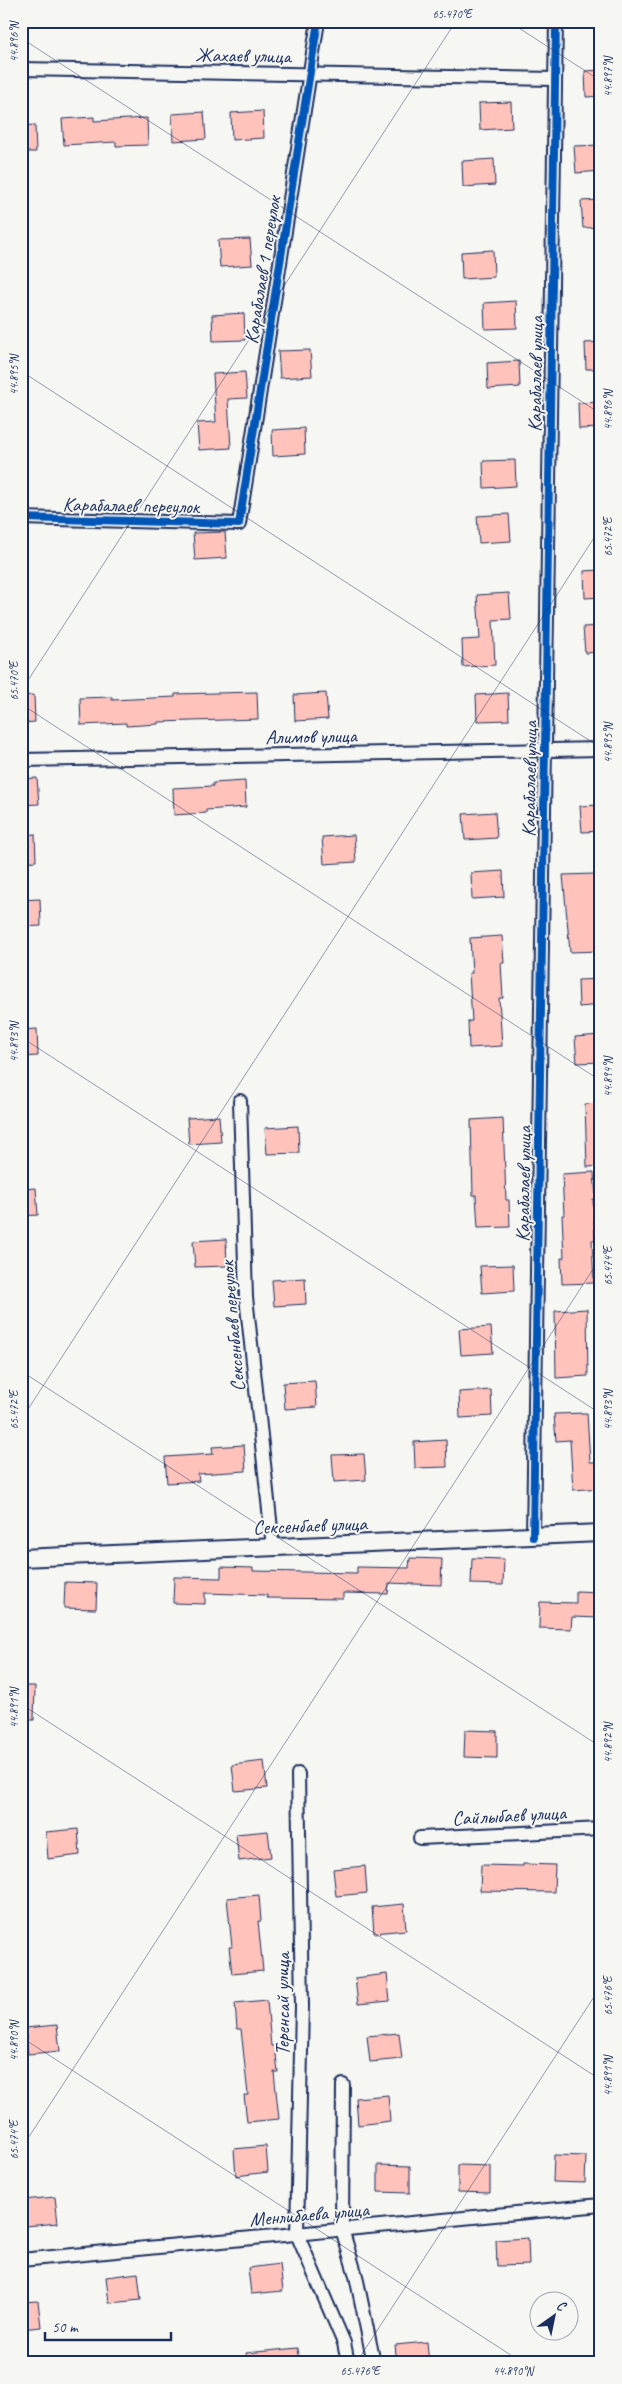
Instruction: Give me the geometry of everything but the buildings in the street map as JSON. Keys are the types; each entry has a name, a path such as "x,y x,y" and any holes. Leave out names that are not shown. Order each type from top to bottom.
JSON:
{"street":[{"name":"Карабалаев 1 переулок","path":"239,524 318,21"},
{"name":"Карабалаев улица","path":"533,1537 556,21"},
{"name":"Жахаев улица","path":"21,69 554,79"},
{"name":"Карабалаев переулок","path":"21,518 239,524"},
{"name":"Алимов улица","path":"21,760 601,750"},
{"name":"Сексенбаев переулок","path":"240,1101 246,1297 273,1547"},
{"name":"Сексенбаев улица","path":"21,1558 601,1533"},
{"name":"Теренсай улица","path":"297,2234 302,2006 298,1774"},
{"name":"Сайлыбаев улица","path":"420,1838 601,1829"},
{"path":"343,2085 342,2230 356,2276 374,2363"},
{"name":"Менлибаева улица","path":"21,2260 601,2205"},
{"path":"297,2234 344,2342 348,2363"}],"cycle path":[{"path":"21,518 239,524 318,21"},
{"path":"533,1537 556,21"}]}
